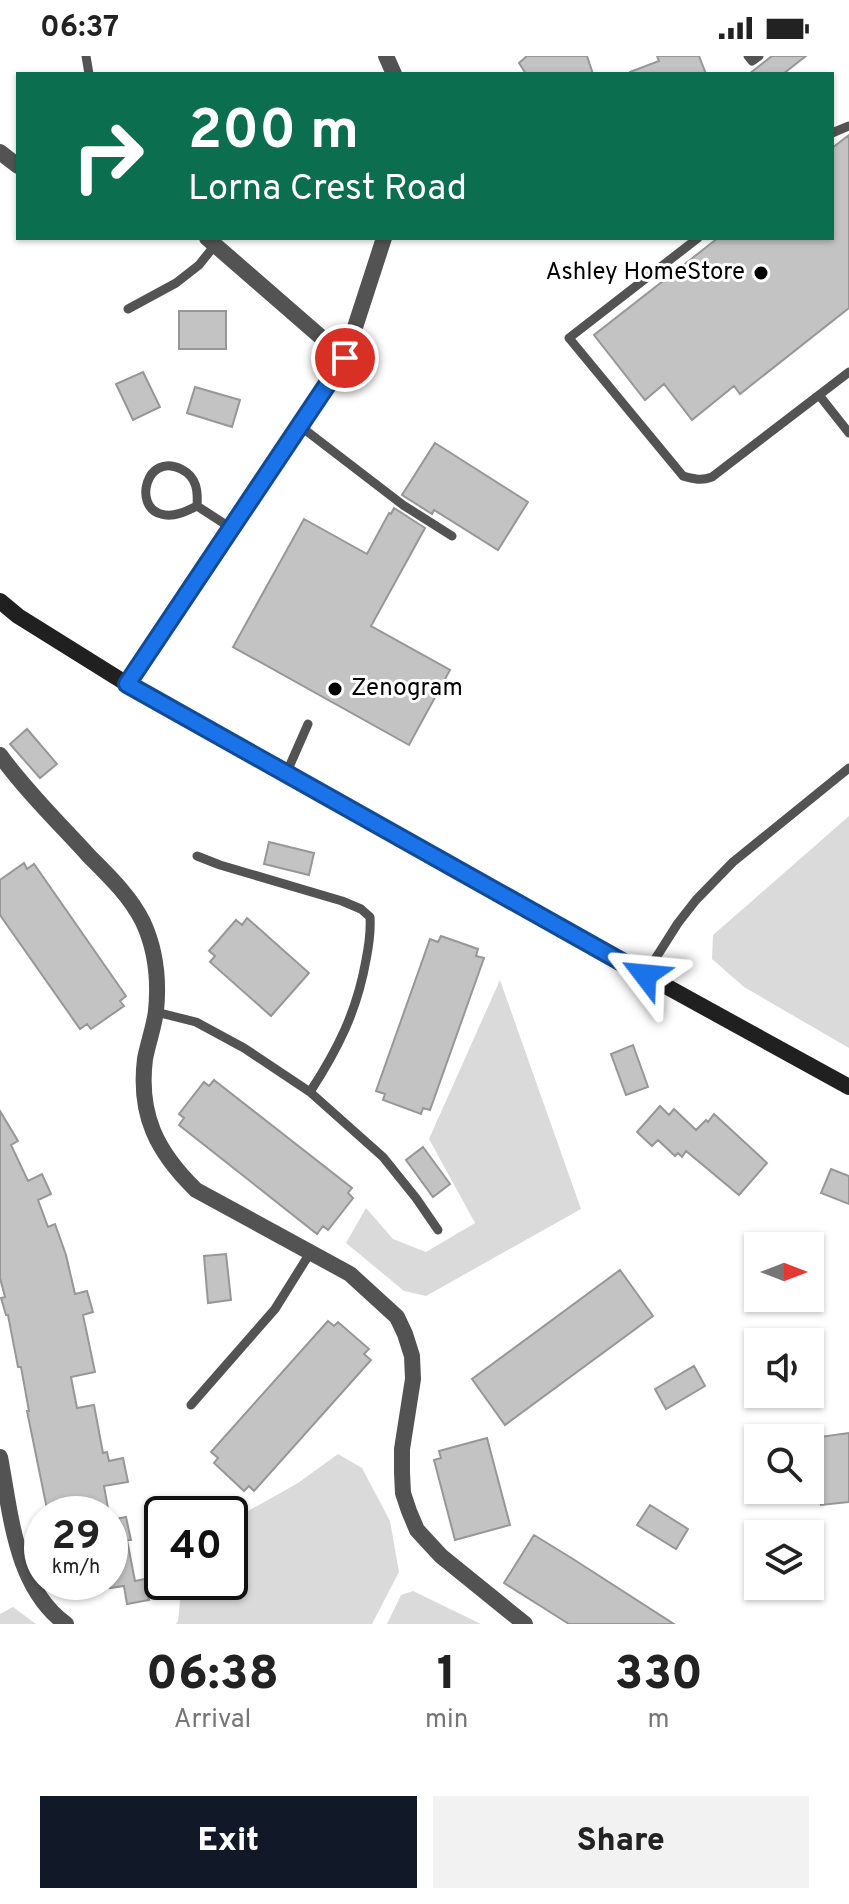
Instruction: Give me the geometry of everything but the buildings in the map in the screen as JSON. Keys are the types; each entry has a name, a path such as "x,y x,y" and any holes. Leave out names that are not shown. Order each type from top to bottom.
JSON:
{"street":[{"path":"0,152 16,164"},
{"path":"127,684 345,358 383,240"},
{"path":"211,242 345,358"},
{"path":"0,601 18,616 127,684 849,1087"},
{"path":"0,755 129,899 143,923 158,976 156,1012 146,1059 146,1106 164,1153 175,1170 196,1190 350,1274 397,1317 412,1356 413,1379 402,1449 402,1473 403,1493 417,1530 441,1556 525,1624"},
{"path":"0,1457 14,1530 32,1585 52,1613 66,1624"}],"lane":[{"path":"748,56 752,61 759,56"},
{"path":"695,240 569,338 683,476 696,480 712,477 849,372"},
{"path":"128,309 176,283 199,265 211,242"},
{"path":"819,395 849,433"},
{"path":"300,426 403,505 452,536"},
{"path":"159,467 176,467 185,471 195,481 197,506 173,515 156,512 149,505 145,491 154,471 159,467"},
{"path":"197,506 231,528"},
{"path":"286,774 308,724"},
{"path":"645,975 678,923 715,879 849,768"},
{"path":"197,856 342,901 361,909 370,917 371,932 362,983 349,1022 333,1057 310,1092"},
{"path":"156,1012 196,1022 244,1048 310,1092 383,1157 438,1230"},
{"path":"191,1405 275,1309 310,1253"}],"shaded area":[{"path":"849,816 849,1048 744,987 712,959 713,935"},
{"path":"500,980 581,1209 426,1296 404,1291 346,1243 366,1208 393,1239 426,1252 475,1223 429,1139"},
{"path":"338,1454 362,1468 390,1521 399,1572 372,1624 176,1624 180,1600 248,1600 248,1511 298,1483"},
{"path":"413,1591 481,1624 387,1624 401,1595"},
{"path":"13,1607 36,1624 0,1624 0,1614"}],"place":[{"name":"Ashley HomeStore","path":"761,273"},
{"name":"Zenogram","path":"335,689"}],"route":[{"path":"345,358 127,684 645,975"}]}
